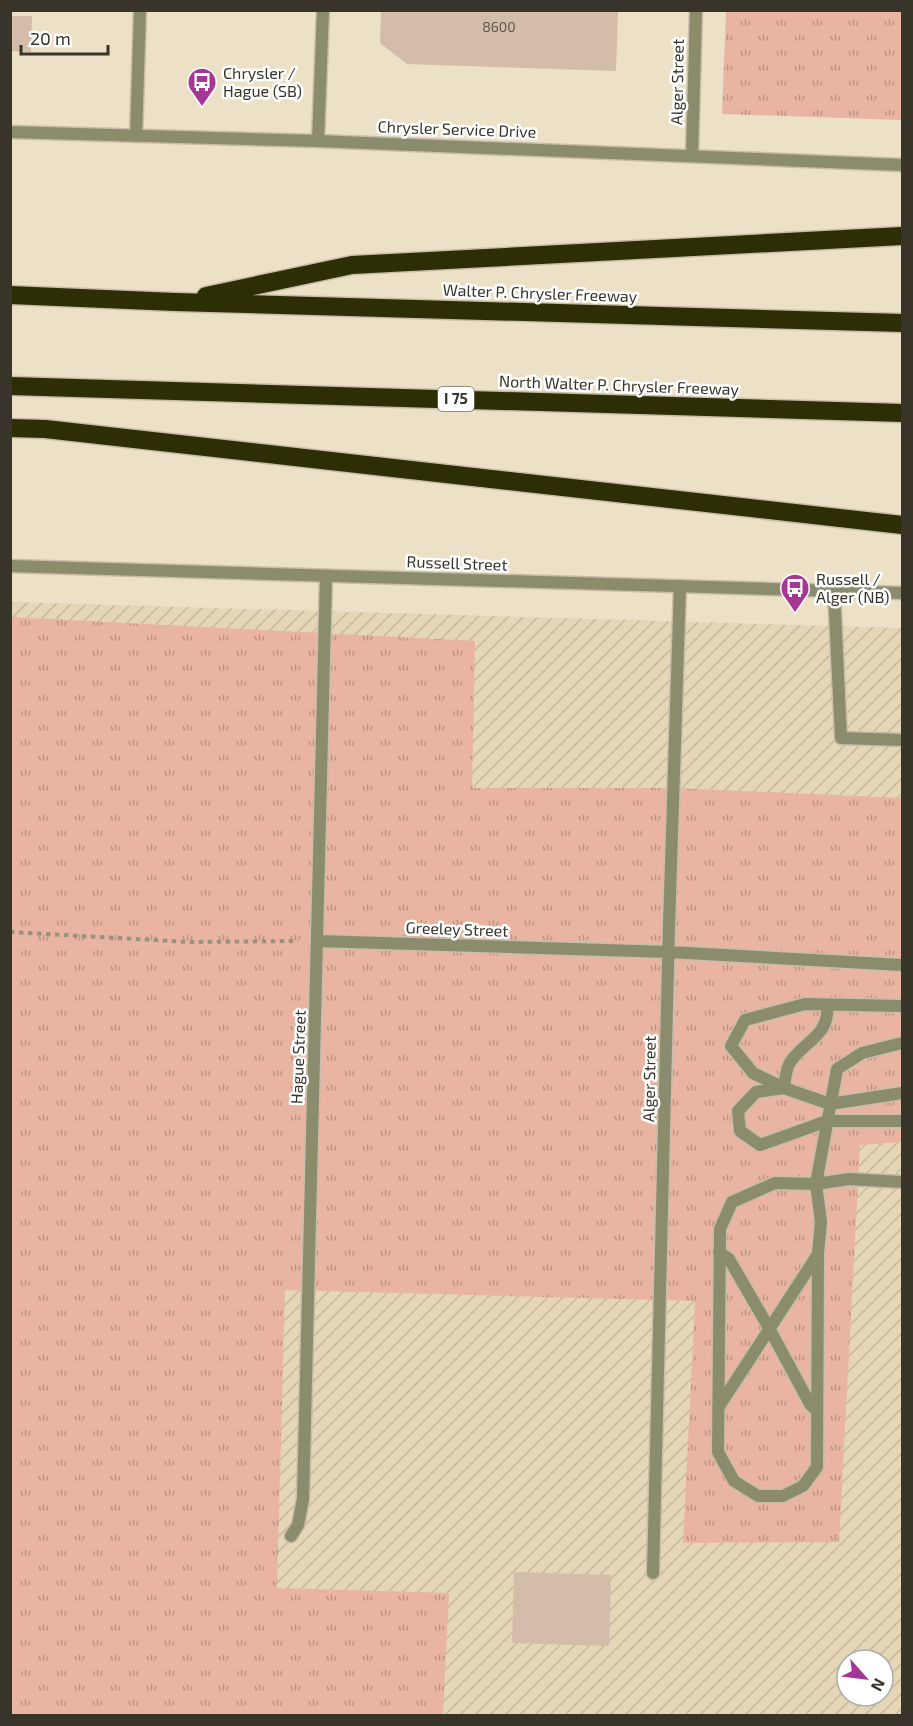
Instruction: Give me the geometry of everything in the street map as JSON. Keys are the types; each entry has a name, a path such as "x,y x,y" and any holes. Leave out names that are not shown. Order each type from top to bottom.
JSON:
{"highway":[{"path":"10,295 175,302 352,266 903,236"},
{"name":"Walter P. Chrysler Freeway","path":"175,302 903,323"},
{"name":"North Walter P. Chrysler Freeway","path":"10,386 903,413"},
{"path":"10,428 45,429 903,525"}],"street":[{"path":"136,136 140,10"},
{"path":"318,141 323,10"},
{"name":"Alger Street","path":"692,155 696,10"},
{"name":"Chrysler Service Drive","path":"10,132 318,141 903,165"},
{"name":"Russell Street","path":"10,567 903,593"},
{"name":"Hague Street","path":"291,1536 298,1525 303,1499 326,576"},
{"name":"Alger Street","path":"653,1573 681,586"},
{"path":"834,591 841,738 903,740"},
{"name":"Greeley Street","path":"318,941 669,952 903,965"},
{"path":"903,1006 805,1004 745,1020 731,1046 753,1073 784,1088 830,1104 903,1093"},
{"path":"784,1088 789,1062 818,1036 828,1017 827,1005"},
{"path":"903,1043 862,1053 837,1069 816,1184 821,1222 818,1252 817,1467 803,1486 783,1496 758,1496 734,1481 718,1452 720,1229 732,1202 775,1183 816,1184 849,1179 903,1182"},
{"path":"784,1088 756,1092 738,1111 740,1131 760,1145 827,1121 903,1121"},
{"path":"720,1252 729,1259 770,1328 810,1404 817,1412"},
{"path":"718,1408 818,1252"}],"path":[{"path":"10,932 188,942 318,941"}],"shaded area":[{"path":"11,602 902,628 902,1715 11,1716"}],"green space":[{"path":"726,11 902,11 902,120 722,114"},
{"path":"10,617 475,641 472,788 674,788 902,798 902,1142 860,1145 839,1542 683,1543 695,1301 285,1290 277,1588 449,1593 443,1715 11,1715"}],"building":[{"path":"381,10 618,10 616,71 407,64 380,43"},
{"path":"10,16 32,16 31,52 10,51"},
{"path":"514,1572 611,1575 609,1646 512,1643"}],"place":[{"name":"Chrysler / Hague (SB)","path":"202,108"},
{"name":"Russell / Alger (NB)","path":"795,614"}]}
